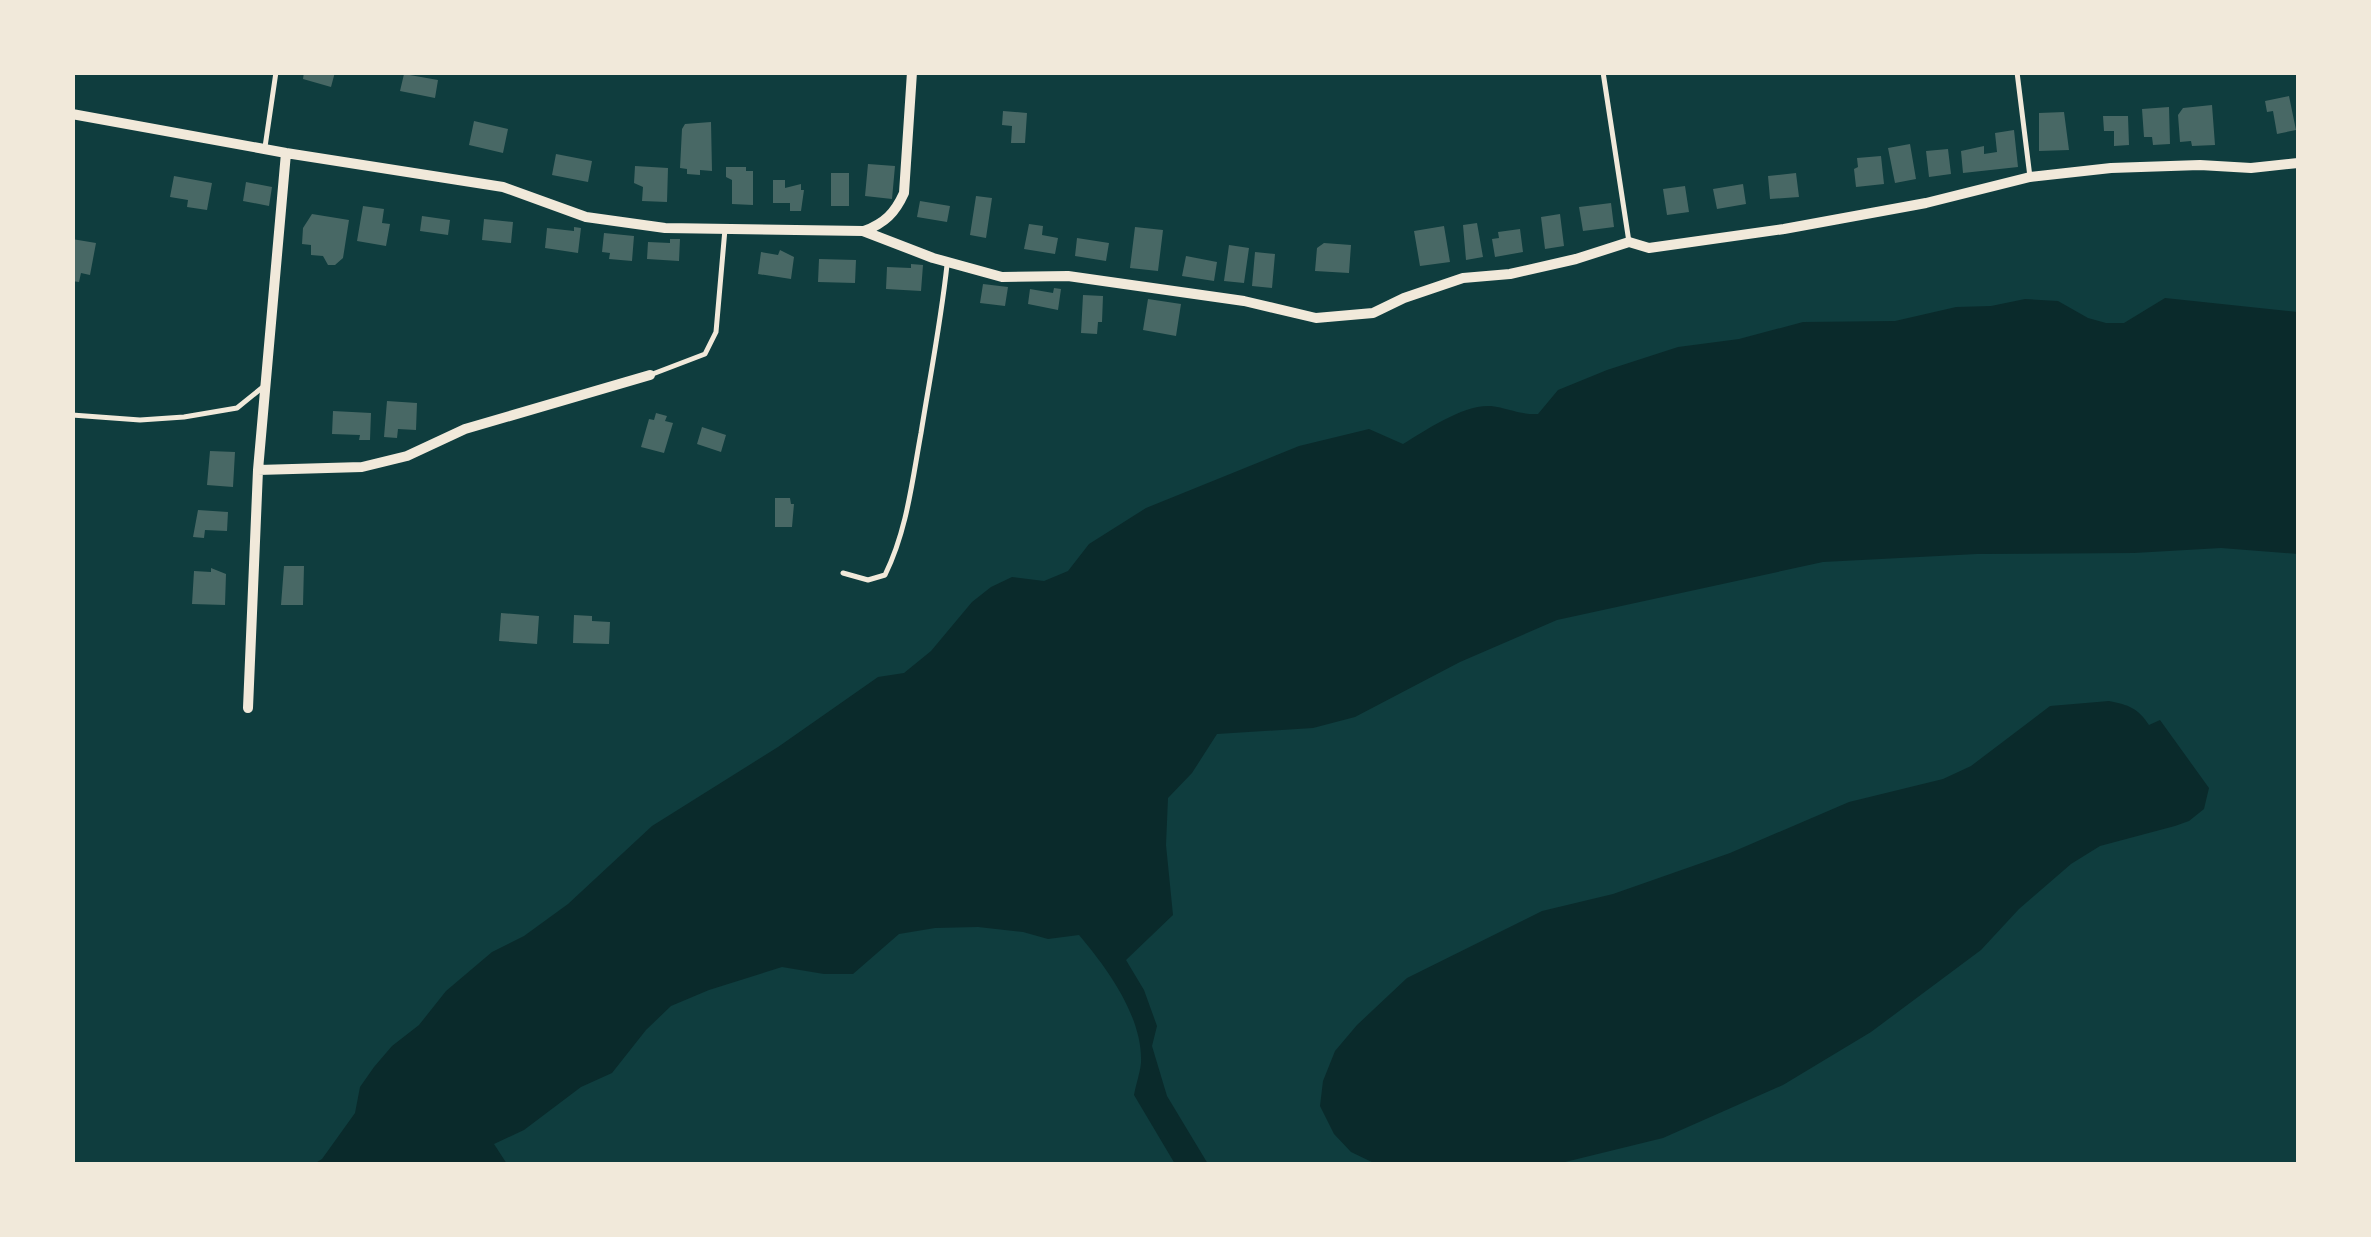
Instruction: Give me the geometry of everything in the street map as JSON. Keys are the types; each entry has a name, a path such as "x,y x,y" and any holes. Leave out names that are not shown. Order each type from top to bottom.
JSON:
{"street":[{"path":"863,231 881,224 897,209 904,193 912,72"},
{"path":"72,114 503,187 586,217 665,228 863,231 947,262 1002,277 1068,276 1244,301 1316,318 1373,313 1463,278 1510,274 1628,242 1649,248 1784,230 1926,203 2030,177 2111,168 2251,168 2298,163"},
{"path":"248,708 258,470 286,152"},
{"path":"258,470 362,467 407,456 466,429 650,375"}],"lane":[{"path":"264,147 276,72"},
{"path":"1603,72 1628,242"},
{"path":"2017,72 2030,177"},
{"path":"650,375 704,354 716,332 725,229"},
{"path":"843,574 868,580 885,575 896,552 907,516 942,315 947,262"},
{"path":"72,415 140,420 184,417 237,408 265,385"}],"water":[{"path":"2165,298 2298,312 2298,554 2221,548 1823,562 1557,620 1460,662 1355,717 1313,728 1217,734 1192,773 1168,798 1166,845 1173,915 1126,960 1144,990 1157,1026 1152,1046 1167,1096 1208,1164 1175,1164 1134,1095 1141,1063 1136,1028 1121,994 1079,935 1048,939 978,927 899,934 853,974 782,967 671,1006 612,1073 581,1087 524,1130 494,1144 507,1164 314,1164 322,1159 355,1113 360,1087 374,1067 392,1046 419,1025 446,991 492,952 524,936 568,904 652,826 778,747 878,677 904,673 931,651 972,602 991,587 1012,577 1044,581 1068,571 1089,544 1146,508 1299,446 1369,429 1403,444 1445,419 1480,406 1538,414 1558,390 1678,347 1739,339 1803,322 1895,321 1956,307 1991,306 2025,299 2058,301 2088,318 2124,323"},
{"path":"2109,701 2132,708 2149,725 2160,720 2209,788 2204,809 2175,826 2100,846 2071,864 2019,909 1981,950 1871,1032 1783,1085 1663,1138 1557,1164 1376,1164 1351,1152 1334,1134 1320,1106 1323,1081 1335,1051 1407,978 1542,911 1613,894 1730,853 1849,802 1943,779 1971,766 2050,706"}],"building":[{"path":"304,72 335,72 331,87 303,79"},
{"path":"404,74 438,80 435,98 400,91"},
{"path":"2289,96 2296,130 2277,134 2273,111 2267,112 2265,101"},
{"path":"2212,105 2215,145 2180,142 2178,115 2183,108"},
{"path":"2169,107 2170,144 2153,145 2152,137 2144,137 2142,109"},
{"path":"1003,111 1027,113 1025,143 1011,143 1012,126 1002,125"},
{"path":"2064,112 2069,150 2039,151 2039,113"},
{"path":"2103,116 2128,116 2129,145 2114,146 2114,131 2104,131"},
{"path":"474,121 508,129 503,153 469,145"},
{"path":"711,122 712,171 687,174 687,169 680,168 682,129 685,124"},
{"path":"2014,130 2018,167 1963,173 1961,151 1984,146 1984,154 1997,152 1995,133"},
{"path":"1910,144 1916,179 1895,183 1888,148"},
{"path":"1948,149 1951,174 1929,177 1926,151"},
{"path":"556,154 592,161 588,182 552,175"},
{"path":"1881,156 1884,184 1856,187 1857,158"},
{"path":"868,164 895,166 892,199 865,196"},
{"path":"635,166 668,168 667,202 642,201 643,187 634,183"},
{"path":"726,167 753,171 753,205 732,204 732,180 726,177"},
{"path":"831,173 849,173 849,206 831,206"},
{"path":"1796,173 1799,197 1770,199 1768,176"},
{"path":"174,176 212,183 207,210 187,207 188,200 170,197"},
{"path":"773,180 785,180 785,188 801,184 801,211 790,211 790,203 773,203"},
{"path":"246,182 272,187 269,206 243,201"},
{"path":"1743,184 1746,204 1717,209 1713,189"},
{"path":"1685,186 1689,212 1667,215 1663,189"},
{"path":"976,196 992,198 986,238 970,235"},
{"path":"920,201 950,206 947,222 917,217"},
{"path":"1611,203 1614,227 1583,231 1579,207"},
{"path":"363,206 384,209 382,223 390,224 386,246 357,241"},
{"path":"312,214 349,220 343,258 335,265 328,265 323,256 311,255 311,245 302,244 303,228"},
{"path":"1560,214 1564,246 1545,249 1541,217"},
{"path":"422,216 450,220 448,235 420,231"},
{"path":"484,219 513,222 511,243 482,240"},
{"path":"1477,223 1483,257 1466,260 1463,225"},
{"path":"1029,224 1043,226 1042,235 1058,238 1055,254 1024,249"},
{"path":"1444,226 1450,262 1420,266 1414,231"},
{"path":"574,227 581,228 578,253 545,248 547,228 574,231"},
{"path":"1135,227 1163,230 1158,271 1130,268"},
{"path":"1520,229 1523,252 1495,257 1492,239 1499,238 1498,232"},
{"path":"604,233 634,236 632,261 609,259 610,253 602,252"},
{"path":"1077,238 1109,243 1106,261 1075,256"},
{"path":"72,239 96,243 90,275 81,273 79,282 72,281"},
{"path":"670,239 680,239 679,261 647,259 648,242 670,243"},
{"path":"1324,243 1351,245 1349,273 1315,271 1317,248"},
{"path":"1229,245 1249,248 1244,283 1224,281"},
{"path":"780,250 794,257 791,279 758,274 761,252 778,255"},
{"path":"1255,252 1275,254 1272,288 1252,286"},
{"path":"1186,256 1217,262 1214,281 1182,276"},
{"path":"819,259 856,260 855,283 818,282"},
{"path":"911,264 923,265 921,291 886,289 887,267 911,268"},
{"path":"983,284 1008,287 1005,306 980,303"},
{"path":"1054,288 1061,289 1058,310 1028,304 1030,289 1053,293"},
{"path":"1083,295 1103,296 1102,322 1098,322 1097,334 1081,333"},
{"path":"1148,299 1181,304 1176,336 1143,330"},
{"path":"387,401 417,403 416,430 398,429 397,438 384,437"},
{"path":"333,411 371,413 370,440 359,440 360,435 332,434"},
{"path":"656,413 673,423 664,453 641,447 649,419 654,420"},
{"path":"702,427 726,435 721,452 697,444"},
{"path":"210,451 235,452 233,487 207,485"},
{"path":"775,498 790,498 794,504 792,527 775,527"},
{"path":"198,510 228,512 227,531 205,530 204,538 193,537"},
{"path":"284,566 304,566 303,605 281,605"},
{"path":"211,568 226,574 225,605 192,604 194,571 211,572"},
{"path":"501,613 539,616 537,644 499,641"},
{"path":"574,615 610,622 609,644 573,643"}]}
